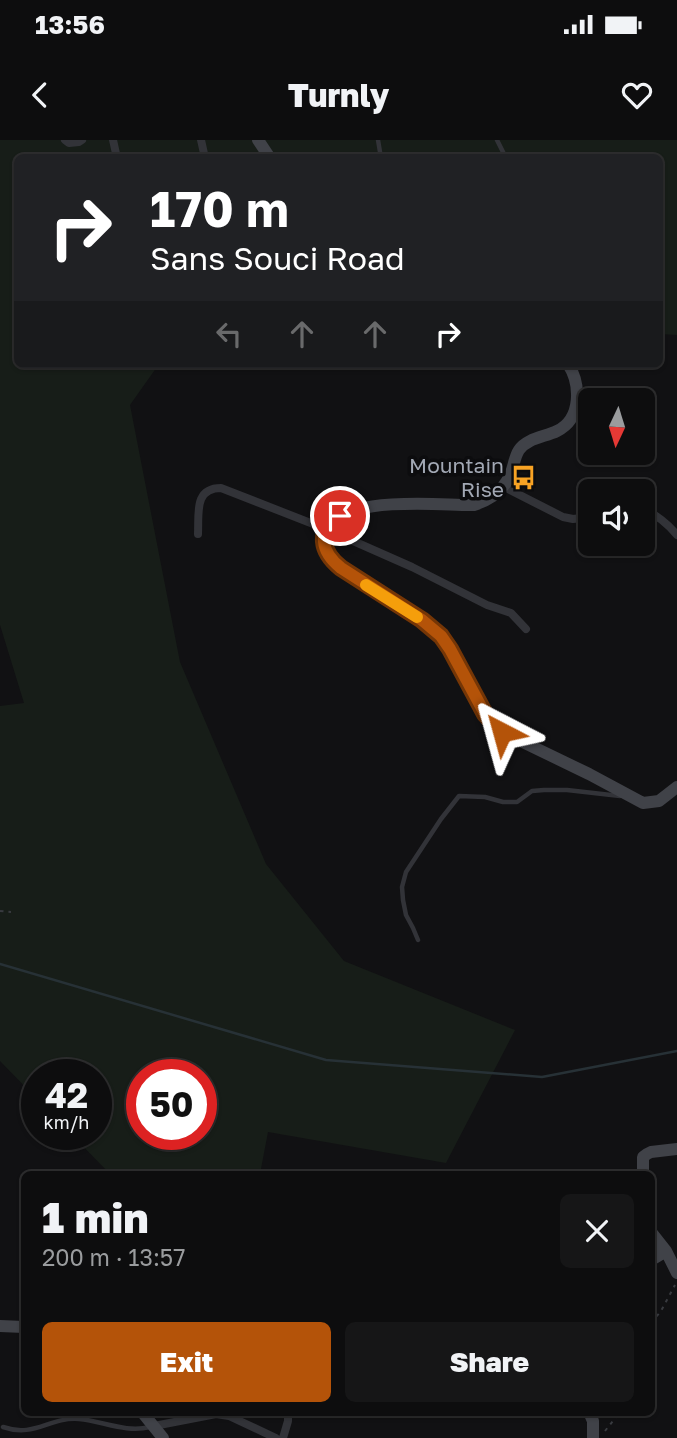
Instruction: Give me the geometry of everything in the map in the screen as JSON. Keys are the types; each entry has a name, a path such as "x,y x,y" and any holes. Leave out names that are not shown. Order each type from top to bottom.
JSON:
{"main road":[{"path":"570,368 577,389 573,415 558,431 531,441 519,450 504,488 486,501 474,505 386,505 357,510 333,520 326,529 324,545 330,559 341,568 422,620 441,636 485,714 502,732 643,803 659,801 677,787"},
{"path":"643,1171 643,1157 647,1154 677,1149"},
{"path":"655,1238 666,1251 677,1273"},
{"path":"655,1258 666,1251"},
{"path":"0,1325 21,1327"},
{"path":"145,1416 163,1438"},
{"path":"591,1416 596,1437"}],"street":[{"path":"65,140 69,143 82,140"},
{"path":"198,534 200,498 207,490 214,488 231,490 326,529 412,567 487,605 511,613 526,629"},
{"path":"504,488 563,517 578,518"},
{"path":"655,514 677,535"},
{"path":"154,1426 206,1416"},
{"path":"229,1416 276,1438"},
{"path":"283,1438 288,1416"}],"lane":[{"path":"418,940 405,915 402,887 406,872 441,819 460,796 517,802 532,791 567,790 632,797"},
{"path":"3,1427 24,1431 37,1429 61,1419 78,1419 125,1429 141,1430 154,1426"}],"path":[{"path":"0,911 11,912"},
{"path":"655,1318 677,1281"},
{"path":"596,1437 616,1416"}],"shaded area":[{"path":"0,140 677,140 677,335 663,334 663,154 14,154 14,368 156,368 130,405 180,662 266,864 344,961 515,1030 446,1163 268,1132 261,1171 107,1171 87,1150 112,1150 112,1059 21,1059 21,1083 0,1061 0,706 24,703 0,625"}],"waterway":[{"path":"0,964 326,1060 542,1077 677,1051"}],"slow traffic":[{"path":"366,585 417,617"}],"place":[{"name":"Mountain Rise","path":"524,478"}],"route":[{"path":"340,516 326,529 324,537 324,545 330,559 422,620 441,636 485,714 502,732"}]}
